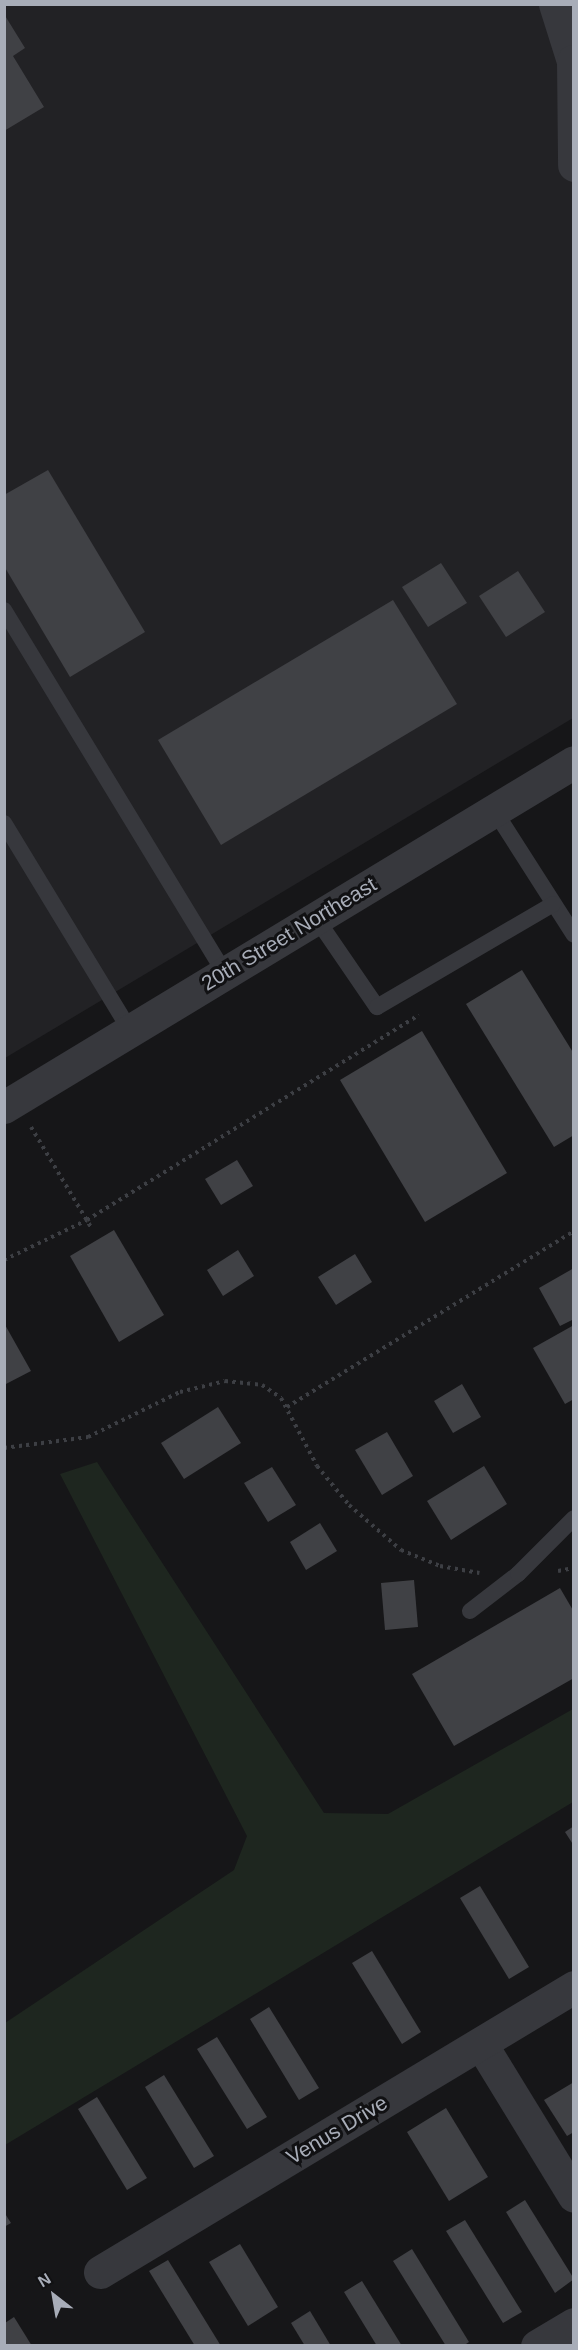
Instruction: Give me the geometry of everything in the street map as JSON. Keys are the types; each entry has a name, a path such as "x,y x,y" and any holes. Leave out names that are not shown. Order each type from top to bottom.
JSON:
{"street":[{"path":"555,4 573,61 573,165"},
{"name":"20th Street Northeast","path":"10,1104 573,762"},
{"name":"Venus Drive","path":"100,2272 573,1987"},
{"path":"481,2044 573,2196"},
{"path":"537,2346 573,2324"}],"lane":[{"path":"4,610 225,974"},
{"path":"494,810 573,935"},
{"path":"4,823 130,1030"},
{"path":"316,918 376,1006 553,904"},
{"path":"470,1611 518,1574 573,1518"}],"path":[{"path":"4,1260 87,1220 426,1010"},
{"path":"10,1104 92,1228"},
{"path":"287,1407 573,1231"},
{"path":"4,1448 88,1437 180,1392 225,1380 262,1385 287,1407 317,1466 349,1505 401,1550 440,1566 518,1574 573,1568"}],"shaded area":[{"path":"4,5 574,5 573,718 5,1058"},
{"path":"97,1462 324,1813 388,1814 573,1709 573,1802 5,2145 5,2023 234,1870 247,1836 60,1474"}],"building":[{"path":"4,14 25,48 13,56 44,107 4,131"},
{"path":"48,470 145,632 70,677 4,566 4,495"},
{"path":"441,563 467,603 428,627 402,587"},
{"path":"518,571 545,612 506,637 479,596"},
{"path":"393,600 457,704 221,845 158,740"},
{"path":"522,970 574,1054 574,1135 554,1147 466,1004"},
{"path":"422,1031 507,1173 425,1222 340,1080"},
{"path":"237,1160 253,1186 221,1205 205,1179"},
{"path":"114,1230 164,1315 119,1342 70,1256"},
{"path":"238,1250 254,1276 223,1296 207,1270"},
{"path":"355,1254 372,1282 336,1305 318,1277"},
{"path":"574,1268 574,1319 560,1326 539,1288"},
{"path":"4,1323 31,1371 4,1385"},
{"path":"574,1325 574,1399 565,1404 533,1348"},
{"path":"462,1384 481,1417 453,1433 434,1401"},
{"path":"218,1407 241,1443 184,1479 161,1443"},
{"path":"387,1432 413,1476 382,1495 355,1450"},
{"path":"484,1466 507,1504 451,1540 427,1501"},
{"path":"272,1467 296,1505 268,1522 244,1483"},
{"path":"320,1523 337,1551 306,1570 290,1542"},
{"path":"414,1580 418,1627 385,1630 381,1583"},
{"path":"560,1588 574,1612 574,1678 454,1746 412,1674"},
{"path":"574,1826 574,1846 565,1832"},
{"path":"480,1886 529,1967 509,1979 460,1898"},
{"path":"372,1951 421,2032 402,2044 352,1963"},
{"path":"269,2007 319,2088 299,2100 250,2019"},
{"path":"217,2037 267,2117 247,2129 197,2049"},
{"path":"164,2075 214,2156 194,2168 145,2087"},
{"path":"574,2082 574,2132 567,2136 544,2100"},
{"path":"97,2097 147,2178 127,2190 78,2109"},
{"path":"446,2108 488,2177 449,2201 407,2132"},
{"path":"525,2200 574,2279 555,2293 506,2212"},
{"path":"4,2212 11,2223 4,2227"},
{"path":"465,2220 522,2312 503,2323 446,2231"},
{"path":"240,2244 278,2307 248,2326 209,2262"},
{"path":"412,2249 469,2342 463,2346 446,2346 393,2261"},
{"path":"168,2260 221,2346 195,2346 149,2271"},
{"path":"362,2281 402,2346 377,2346 344,2292"},
{"path":"310,2311 331,2346 305,2346 291,2323"},
{"path":"14,2317 32,2346 5,2346 5,2323"}]}
